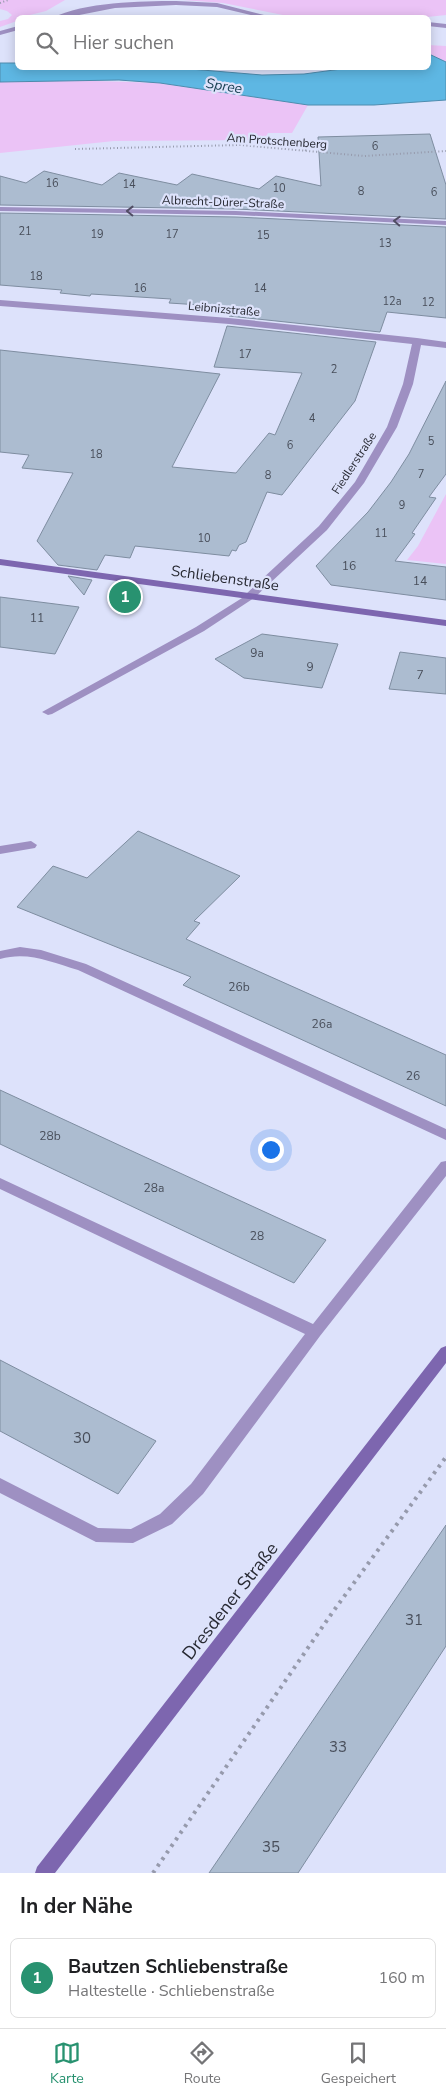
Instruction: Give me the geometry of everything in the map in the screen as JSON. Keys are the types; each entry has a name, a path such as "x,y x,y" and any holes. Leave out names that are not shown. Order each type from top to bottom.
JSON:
{"main road":[{"name":"Schliebenstraße","path":"0,562 446,623"},
{"name":"Dresdener Straße","path":"44,1873 446,1352"}],"street":[{"path":"68,15 100,8 172,2 220,6 260,15"},
{"path":"431,24 446,26"},
{"path":"0,33 15,29"},
{"name":"Albrecht-Dürer-Straße","path":"0,209 236,213 446,223"},
{"name":"Leibnizstraße","path":"0,303 229,321 446,345"},
{"name":"Fiedlerstraße","path":"48,712 200,628 250,596 323,528 359,482 392,427 408,384 417,341"},
{"path":"0,850 31,845"},
{"path":"0,955 11,950 32,951 82,967 446,1135"},
{"path":"0,1485 96,1535 133,1536 166,1519 197,1488 446,1166"},
{"path":"0,1183 316,1332"}],"path":[{"path":"0,3 8,0"},
{"name":"Am Protschenberg","path":"76,149 240,145 364,156 446,150"},
{"path":"300,146 307,151"},
{"path":"153,1873 332,1613 446,1457"}],"shaded area":[{"path":"0,0 65,0 46,11 30,15 15,15 15,22 0,27 0,21 8,19 12,15 0,9"},
{"path":"183,0 446,0 446,15 431,17 431,15 283,15 223,3"},
{"path":"431,45 446,46 446,62 431,55"},
{"path":"63,80 160,83 308,105 292,133 268,133 264,140 114,141 0,153 0,82"},
{"path":"446,494 446,564 407,560 418,546"}],"water":[{"name":"Spree","path":"431,55 446,62 446,100 374,105 308,105 160,83 119,80 0,82 0,63 15,63 15,70 202,70 262,75 304,74 334,70 431,70"}],"building":[{"path":"430,134 446,185 446,219 236,209 0,205 0,176 26,183 44,171 102,185 119,173 177,185 192,174 259,189 276,176 321,186 318,137"},
{"path":"0,213 236,217 446,227 446,318 387,312 380,332 229,316 232,307 169,303 171,299 91,294 90,296 60,293 62,290 0,285"},
{"path":"227,326 376,342 355,401 282,495 267,492 246,542 239,545 236,551 232,550 229,556 135,546 130,558 105,555 97,570 58,565 37,541 73,473 22,468 29,455 0,452 0,350 220,374 172,467 236,473 269,433 275,435 302,373 214,367"},
{"path":"446,381 446,474 429,497 436,498 412,533 415,534 395,561 446,567 446,600 331,585 316,566 368,512 391,482 409,454"},
{"path":"68,576 92,580 84,595"},
{"path":"0,597 79,607 55,654 0,647"},
{"path":"262,634 338,644 322,688 244,678 215,659"},
{"path":"400,652 446,658 446,694 389,689"},
{"path":"138,831 240,876 194,921 200,923 186,939 446,1055 446,1106 183,985 191,977 17,907 53,866 87,878"},
{"path":"0,1090 326,1240 294,1283 0,1144"},
{"path":"0,1360 156,1441 118,1494 0,1431"},
{"path":"446,1525 446,1646 298,1873 209,1873"}],"place":[{"name":"Bautzen Schliebenstraße","path":"125,597"}]}
